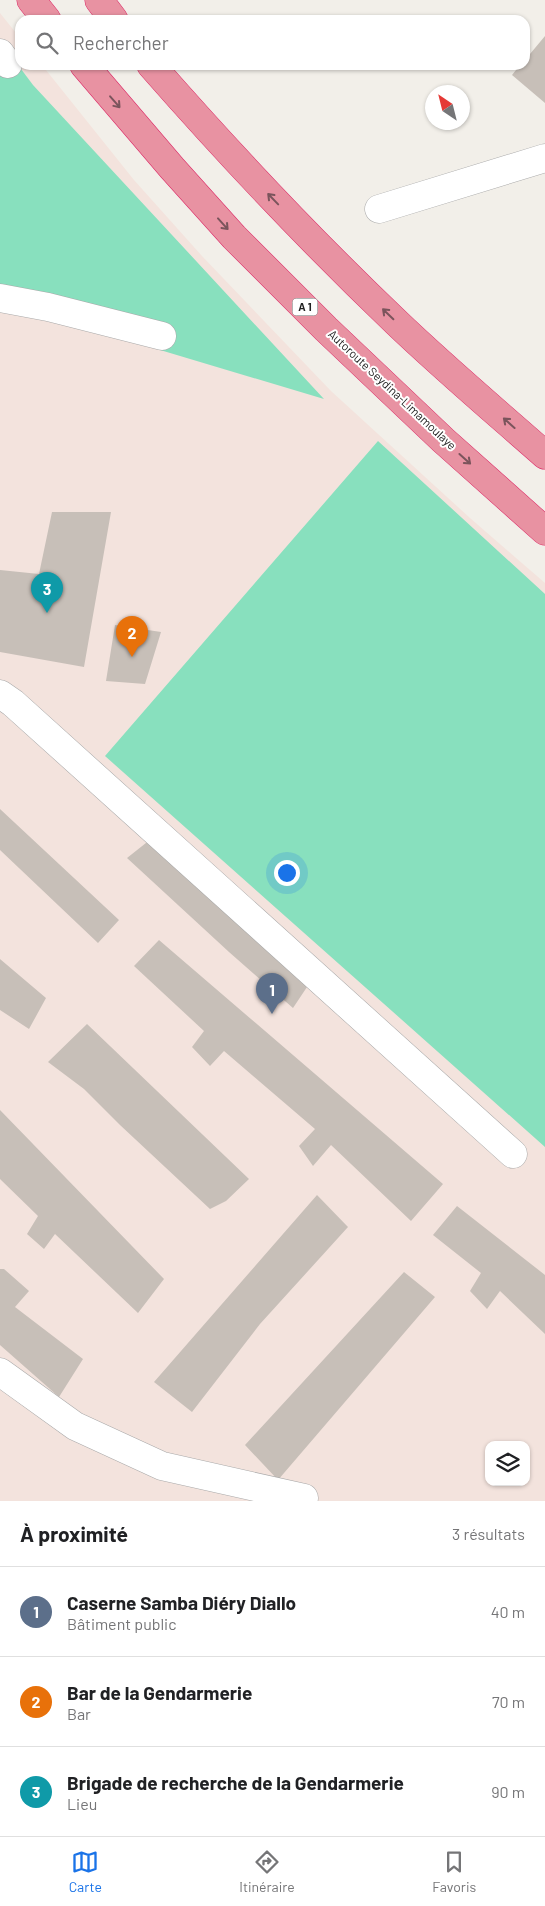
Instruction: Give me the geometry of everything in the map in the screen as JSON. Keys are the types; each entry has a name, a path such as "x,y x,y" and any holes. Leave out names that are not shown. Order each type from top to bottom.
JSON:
{"highway":[{"path":"31,0 43,15"},
{"path":"99,0 110,15"},
{"name":"Autoroute Seydina-Limamoulaye","path":"88,70 234,237 443,440 545,531"},
{"path":"156,70 254,179 331,258 397,323 545,455"}],"lane":[{"path":"379,209 545,158"},
{"path":"0,298 48,307 162,336"},
{"path":"4,703 513,1154"},
{"path":"0,1372 75,1426 162,1466 304,1498"}],"shaded area":[{"path":"0,13 15,32 15,70 46,70 134,180 202,256 331,391 470,518 545,583 545,1501 0,1501"}],"green space":[{"path":"0,41 15,61 15,70 22,70 33,85 324,399 0,302"},
{"path":"378,441 545,594 545,1147 105,756"}],"building":[{"path":"545,36 545,103 512,75 516,70 530,70 530,54"},
{"path":"52,512 111,512 84,667 0,652 0,570 39,574"},
{"path":"115,625 161,632 145,684 106,681"},
{"path":"0,809 119,920 98,943 0,850"},
{"path":"151,839 313,978 293,1008 127,858"},
{"path":"159,940 443,1184 411,1221 331,1145 313,1166 299,1146 315,1129 224,1051 210,1066 192,1047 204,1031 134,966"},
{"path":"0,959 46,998 29,1029 0,1010"},
{"path":"87,1024 249,1179 226,1201 210,1209 84,1089 48,1062"},
{"path":"0,1110 164,1279 138,1313 55,1234 44,1249 27,1234 38,1216 0,1179"},
{"path":"317,1195 348,1227 260,1324 192,1412 154,1382"},
{"path":"457,1206 545,1275 545,1334 500,1291 487,1309 470,1291 481,1273 433,1235"},
{"path":"0,1269 4,1269 29,1291 15,1307 83,1359 59,1397 0,1345"},
{"path":"404,1272 435,1297 278,1480 245,1445"}],"place":[{"name":"Brigade de recherche de la Gendarmerie","path":"47,613"},
{"name":"Bar de la Gendarmerie","path":"132,657"},
{"name":"Caserne Samba Diéry Diallo","path":"272,1014"}]}
